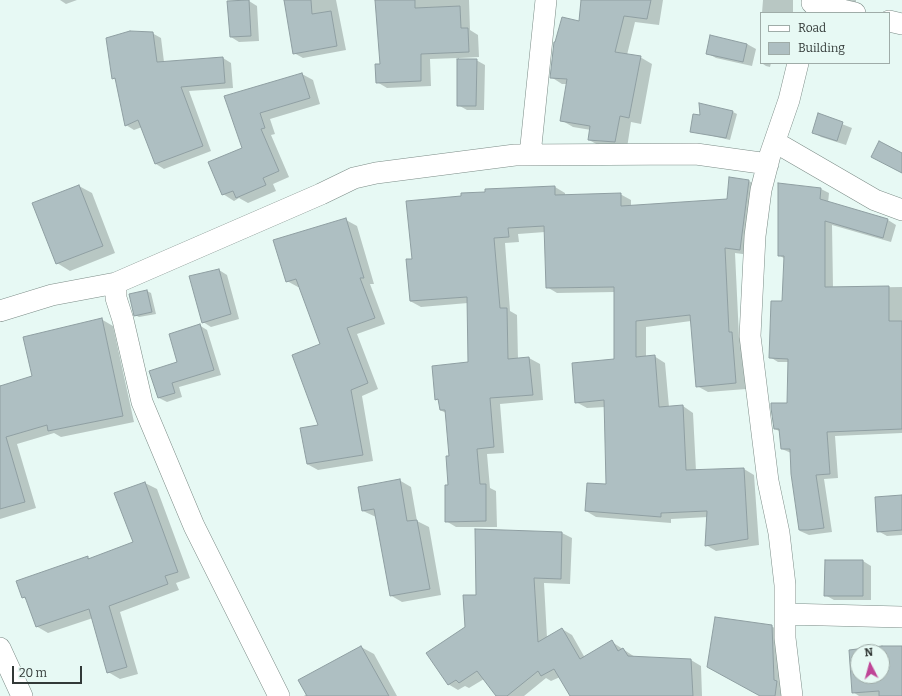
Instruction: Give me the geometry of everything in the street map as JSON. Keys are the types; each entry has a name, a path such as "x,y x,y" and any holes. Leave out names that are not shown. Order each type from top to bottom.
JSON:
{"street":[{"path":"530,155 546,0"},
{"path":"811,5 850,12"},
{"path":"890,21 902,24"},
{"path":"792,696 785,638 785,585 779,533 768,481 750,336 755,236 761,190 789,100 798,64"},
{"path":"775,142 875,200 902,210"},
{"path":"0,311 52,295 116,283 321,194 354,178 376,173 515,155 696,154 768,164"},
{"path":"116,283 116,298 123,320 142,402 194,526 279,696"},
{"path":"785,614 902,617"},
{"path":"0,648 22,696"}],"building":[{"path":"249,0 251,36 230,37 227,1"},
{"path":"284,0 311,0 312,14 331,11 337,46 293,54"},
{"path":"375,0 415,0 415,8 460,6 461,28 468,28 469,52 421,54 421,81 376,83 375,64 380,64"},
{"path":"581,0 651,0 647,19 624,16 615,52 641,56 629,118 620,116 615,142 588,140 590,126 560,121 567,79 550,78 554,42 562,17 579,21"},
{"path":"130,31 153,32 157,62 223,57 225,83 181,87 203,146 155,164 138,120 125,126 115,78 112,79 106,38"},
{"path":"710,35 747,44 743,62 706,54"},
{"path":"457,59 477,59 476,106 457,106"},
{"path":"302,73 310,98 260,113 265,128 261,129 279,171 263,178 266,185 236,198 233,191 222,195 208,162 242,148 224,96"},
{"path":"699,103 733,111 726,138 690,132 693,114 700,115"},
{"path":"818,113 843,122 837,141 812,133"},
{"path":"879,141 902,153 902,173 871,157"},
{"path":"729,177 749,180 740,250 725,248 729,332 732,332 736,383 696,387 690,315 636,321 636,357 655,355 659,407 683,405 686,470 744,468 748,539 705,546 707,511 661,513 661,517 585,511 587,483 606,484 604,400 575,403 572,363 614,359 614,287 546,288 544,226 508,228 509,237 494,238 500,308 507,308 508,359 529,357 533,395 490,398 494,447 477,449 480,484 486,484 486,521 445,522 445,485 448,485 446,456 449,456 445,410 440,410 438,399 435,400 432,366 468,362 467,297 410,301 406,259 412,259 406,201 461,196 461,193 485,192 485,189 555,186 555,195 621,193 621,206 727,199"},
{"path":"778,183 821,188 820,199 888,219 883,238 825,221 825,287 889,286 889,321 902,321 902,429 827,432 830,474 816,475 824,528 808,530 799,530 791,474 790,449 781,449 779,429 774,429 771,408 771,403 787,403 788,359 769,358 771,301 782,301 784,256 778,256"},
{"path":"79,185 103,246 56,264 32,203"},
{"path":"346,218 364,278 360,278 375,318 347,328 368,383 351,390 363,455 307,464 300,428 318,425 292,355 320,344 296,279 286,282 273,240"},
{"path":"219,269 231,314 202,323 189,276"},
{"path":"147,290 152,312 134,316 129,294"},
{"path":"102,318 123,416 48,431 47,425 6,437 25,502 0,509 0,386 32,376 23,337"},
{"path":"200,324 214,370 172,383 175,393 158,398 149,371 177,362 169,334"},
{"path":"400,479 407,521 417,520 430,589 390,596 374,509 362,511 358,487"},
{"path":"145,482 178,572 165,576 168,584 109,606 127,667 107,673 89,609 36,627 25,597 22,598 16,581 88,556 88,559 133,542 114,493"},
{"path":"902,495 902,530 877,532 875,497"},
{"path":"475,529 562,532 561,579 534,578 538,642 562,628 580,659 612,640 618,651 623,648 628,656 691,659 693,696 570,696 554,669 541,676 538,671 507,696 496,696 477,671 459,683 456,680 448,685 426,653 465,627 463,595 476,595"},
{"path":"825,560 863,560 863,596 824,596"},
{"path":"715,617 772,625 774,680 777,681 775,696 760,696 707,667"},
{"path":"361,646 389,696 307,696 298,680"},
{"path":"890,646 902,646 902,696 879,696 879,691 852,693 851,684 890,684"}]}
